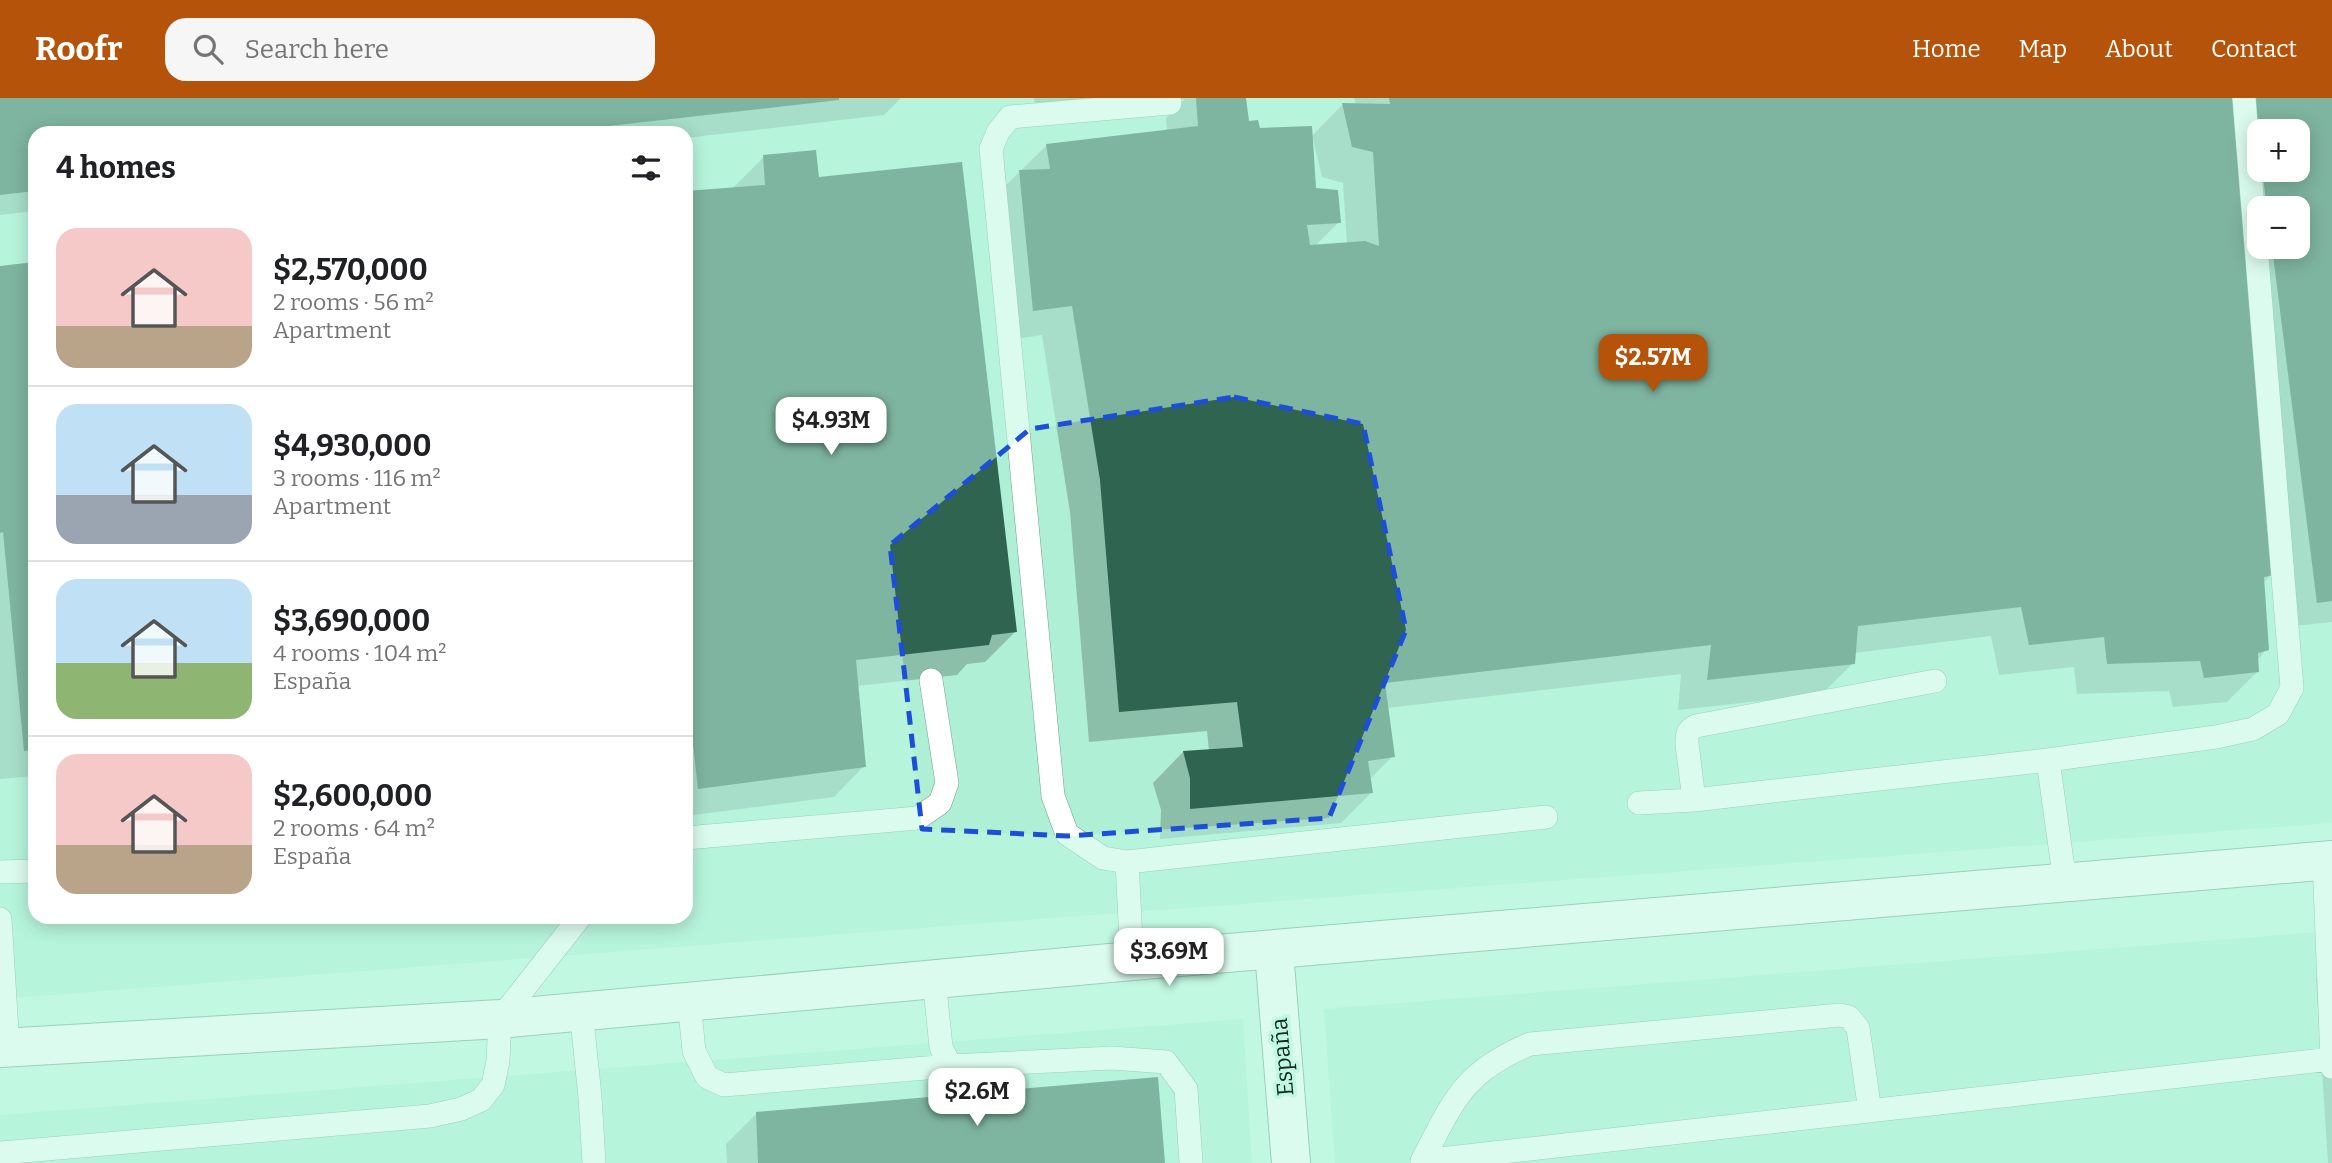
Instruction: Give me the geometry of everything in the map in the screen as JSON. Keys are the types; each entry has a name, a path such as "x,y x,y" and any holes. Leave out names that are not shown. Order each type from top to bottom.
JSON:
{"main road":[{"path":"4,1048 500,1018 1132,961 2328,860"},
{"name":"España","path":"1274,951 1291,1163"}],"lane":[{"path":"1639,803 1695,800 2048,760 2216,737 2253,729 2278,714 2292,688 2244,98"},
{"path":"1170,103 1010,117 998,132 991,149 1053,796 1067,834 1103,858 1127,862 1546,817"},
{"path":"693,837 918,818 940,803 947,783 930,680"},
{"path":"1695,800 1687,734 1696,726 1935,681"},
{"path":"2048,760 2065,883"},
{"path":"2328,860 2332,1067"},
{"path":"1127,862 1132,961"},
{"path":"0,872 28,870"},
{"path":"0,919 4,1048"},
{"path":"0,1153 430,1116 461,1109 481,1100 493,1085 498,1061 500,1018 574,924"},
{"path":"934,979 941,1047 950,1066"},
{"path":"689,1001 694,1051 707,1077 724,1085 950,1066 1112,1058 1166,1062 1186,1089 1191,1163"},
{"path":"581,1010 594,1163"},
{"path":"1422,1162 1454,1100 1474,1076 1502,1056 1531,1044 1840,1014 1849,1017 1858,1028 1870,1111"},
{"path":"1422,1162 2332,1059"}],"highlighted area":[{"path":"1234,397 1363,424 1406,630 1329,818 1068,836 922,829 890,545 1030,429"}],"shaded area":[{"path":"0,98 2332,98 2332,823 0,999"},
{"path":"2332,931 2332,1163 1335,1163 1324,1009"},
{"path":"1243,1019 1252,1163 0,1163 0,1115"}],"building":[{"path":"0,98 839,98 609,126 28,126 28,192 0,195"},
{"path":"1196,98 1246,98 1249,121 1258,120 1260,128 1312,126 1316,188 1338,190 1341,223 1307,225 1310,245 1365,241 1379,246 1373,152 1352,147 1342,103 1390,104 1389,98 2236,98 2274,575 2264,577 2269,650 2258,653 2259,672 2204,678 2200,661 2107,664 2104,637 2029,645 2021,607 1858,626 1855,664 1707,680 1711,645 1385,683 1395,757 1368,761 1373,793 1190,809 1190,778 1183,751 1243,747 1237,702 1119,712 1100,480 1072,306 1033,311 1019,170 1050,169 1046,144 1198,126"},
{"path":"2253,98 2332,98 2332,601 2317,603 2274,259 2310,259 2310,196 2265,196 2264,182 2310,182 2310,119 2256,119"},
{"path":"816,150 819,177 962,162 1017,632 992,635 989,645 856,660 866,767 698,789 693,745 693,190 765,185 763,155"},
{"path":"28,263 28,750 24,751 3,532 0,533 0,266"},
{"path":"1158,1077 1165,1163 758,1163 756,1112"}]}
